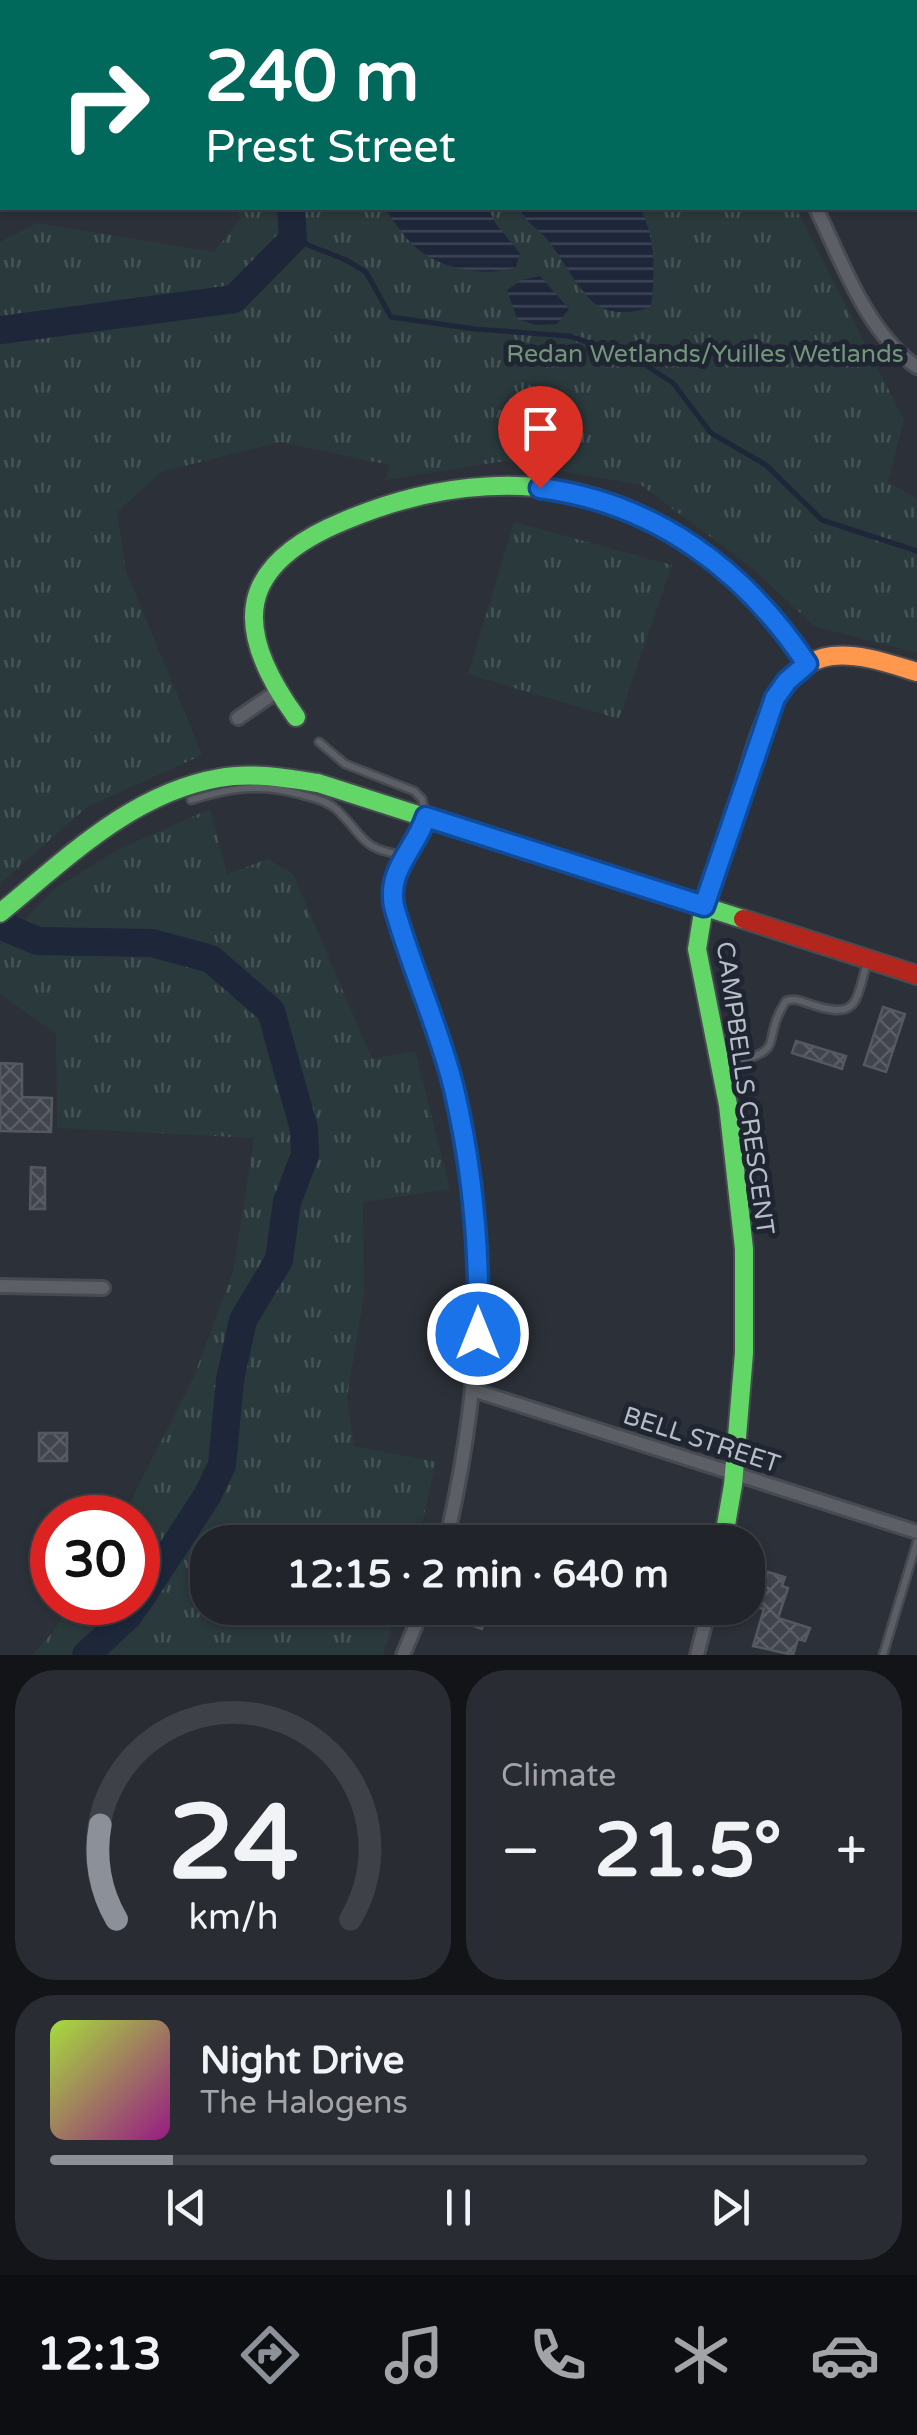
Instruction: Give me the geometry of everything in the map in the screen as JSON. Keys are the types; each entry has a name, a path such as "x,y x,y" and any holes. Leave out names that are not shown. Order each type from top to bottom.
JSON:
{"street":[{"path":"817,210 868,310 887,338 914,365"},
{"path":"296,717 276,692 261,656 253,622 260,587 282,555 307,538 362,512 424,494 480,487 522,486 575,494 633,512 670,529 740,581 787,634 807,664 844,654 917,672"},
{"name":"CAMPBELLS CRESCENT","path":"725,1525 734,1473 744,1353 744,1249 736,1158 697,955 704,906 775,698 807,664"},
{"path":"238,718 276,692"},
{"path":"0,913 126,813 175,788 214,776 252,773 296,778 426,817 917,974"},
{"path":"426,817 420,836 393,878 394,906 453,1086 470,1170 479,1308 474,1390 450,1525"},
{"path":"0,1286 103,1288"},
{"name":"BELL STREET","path":"474,1390 917,1532"},
{"path":"403,1655 416,1625"},
{"path":"697,1655 705,1625"}],"lane":[{"path":"319,742 345,764 414,791 423,800 426,817"},
{"path":"191,800 235,788 277,787 328,803 368,846 406,856"},
{"path":"720,1065 758,1057 767,1050 786,1001 794,999 833,1012 846,1011 854,1003 868,959"},
{"path":"882,1655 917,1542"}],"green space":[{"name":"Redan Wetlands/Yuilles Wetlands","path":"235,210 797,210 904,420 888,482 917,499 917,653 814,626 752,568 641,485 505,461 385,480 389,465 280,442 161,472 117,512 126,571 202,755 87,807 0,884 0,242 37,223 214,252 241,218"},
{"path":"514,522 672,565 619,719 468,674"},
{"path":"210,809 227,874 268,859 293,874 372,1059 415,1051 450,1189 363,1202 364,1295 347,1397 354,1446 436,1462 422,1525 190,1525 190,1625 393,1625 383,1655 32,1655 57,1625 160,1625 160,1495 134,1495 194,1376 233,1272 254,1138 57,1128 56,1034 0,994 0,945 54,889 119,849"}],"water":[{"path":"385,210 489,210 520,253 516,267 490,272 462,269 423,253"},
{"path":"521,210 641,210 653,256 651,307 630,312 599,306 588,298 550,243"},
{"path":"540,276 569,309 557,324 536,325 517,319 507,290 522,280"}],"building":[{"path":"883,1007 905,1014 886,1072 864,1065"},
{"path":"796,1041 846,1056 842,1069 792,1053"},
{"path":"0,1063 22,1064 22,1097 52,1098 51,1132 0,1131"},
{"path":"31,1167 45,1168 45,1209 30,1209"},
{"path":"39,1433 67,1433 67,1461 39,1461"},
{"path":"768,1572 785,1577 782,1586 788,1588 778,1618 810,1628 805,1641 798,1639 793,1655 753,1646 759,1625 765,1625"}],"waterway":[{"path":"0,330 234,299 293,239 291,210"},
{"path":"293,239 366,272 391,317 475,329 569,336 633,357 673,383 711,433 766,465 822,520 917,551"},
{"path":"0,918 9,929 38,941 152,943 211,959 271,1011 304,1129 305,1155 287,1202 279,1260 243,1320 230,1380 222,1465 207,1496 160,1568"},
{"path":"86,1655 118,1625"}],"traffic: fast":[{"path":"296,717 275,685 254,627 256,602 265,579 282,558 309,538 379,508 414,497 487,486 561,490 597,498 659,524 730,575 771,617 807,664"},
{"path":"0,913 102,831 157,798 219,778 256,776 318,783 743,919"},
{"path":"726,1525 744,1353 744,1249 728,1105 697,949 704,906 738,807"}],"traffic: slow":[{"path":"738,807 768,715 793,676 811,662 832,656 854,656 917,672"}],"traffic: jam":[{"path":"743,919 917,975"}],"route":[{"path":"478,1334 476,1222 469,1164 453,1086 394,906 394,874 420,836 426,817 704,906 775,698 792,675 807,664 787,634 740,581 698,547 670,529 616,505 540,488"}]}
